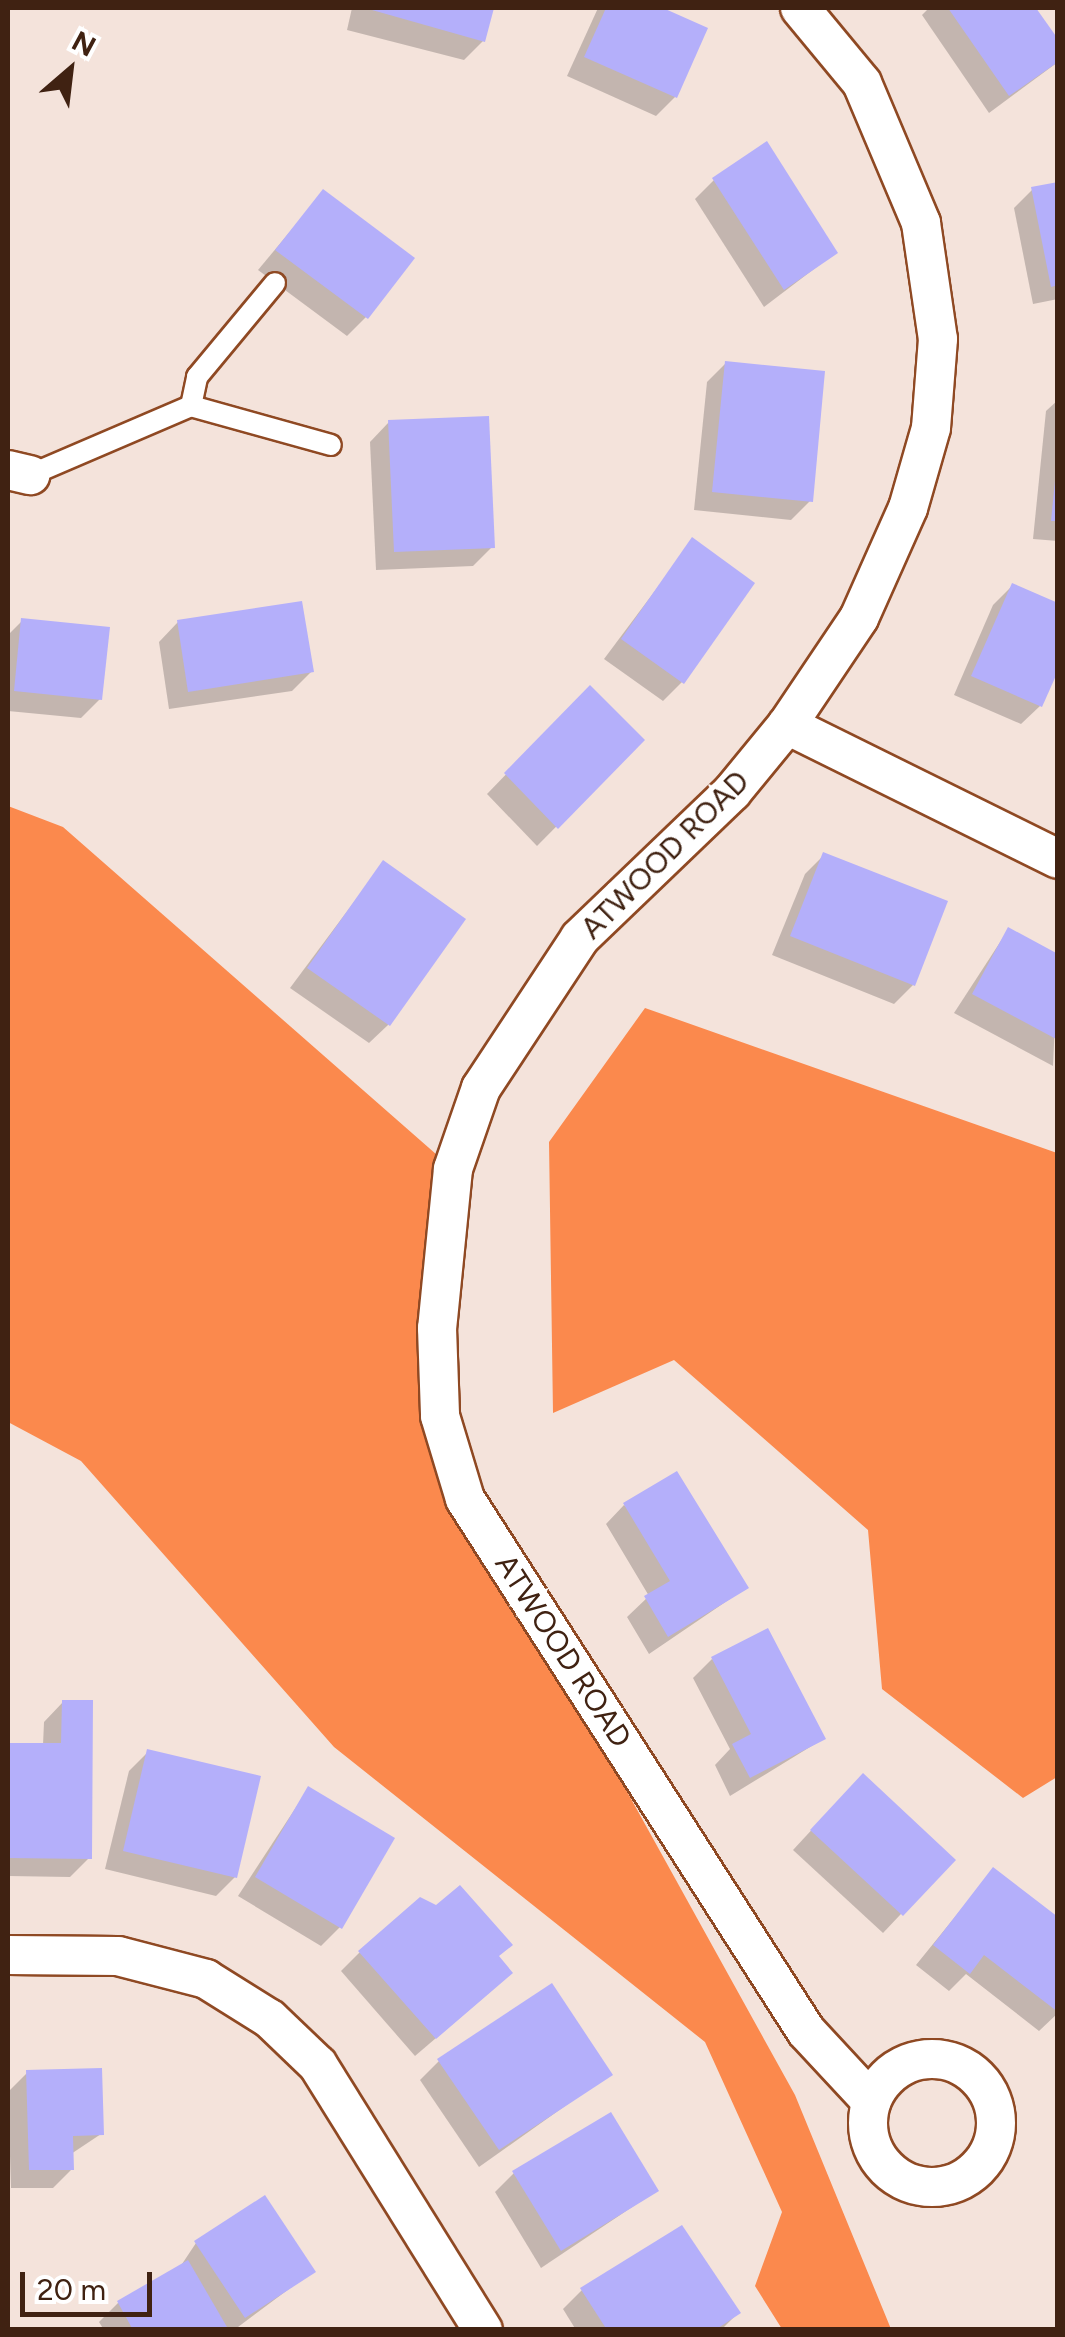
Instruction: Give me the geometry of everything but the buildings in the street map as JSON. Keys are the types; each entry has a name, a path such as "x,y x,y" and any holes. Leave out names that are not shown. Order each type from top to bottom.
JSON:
{"street":[{"name":"ATWOOD ROAD","path":"800,8 862,84 914,206 938,339 930,428 908,508 859,618 787,725 732,792 580,938 481,1088 453,1169 437,1328 440,1416 475,1516 806,2031 871,2101"},
{"path":"787,725 1058,859"},
{"path":"8,1955 118,1956 206,1980 270,2020 318,2066 468,2324"}],"lane":[{"path":"191,406 197,378 275,283"},
{"path":"19,472 191,406 330,445"}],"shaded area":[{"path":"8,806 63,827 453,1169 437,1329 465,1499 795,2095 891,2329 782,2329 755,2286 782,2212 705,2042 334,1747 81,1461 8,1422"},
{"path":"645,1008 1057,1153 1057,1777 1023,1798 882,1689 868,1530 674,1360 553,1413 549,1142"}]}
